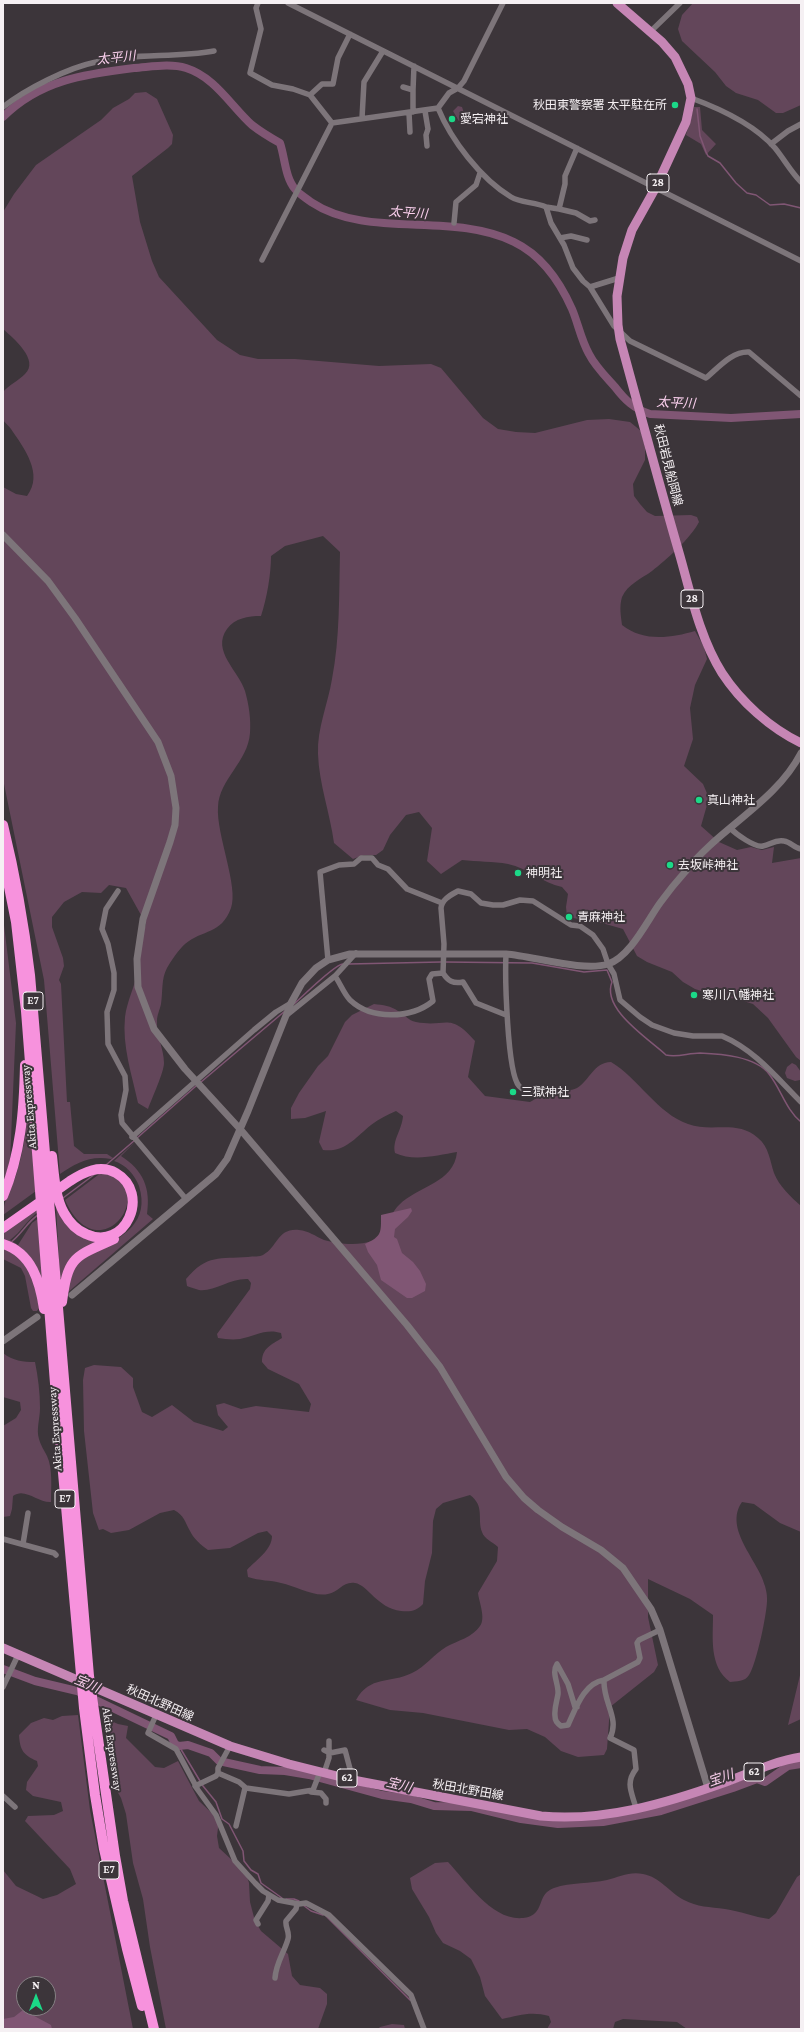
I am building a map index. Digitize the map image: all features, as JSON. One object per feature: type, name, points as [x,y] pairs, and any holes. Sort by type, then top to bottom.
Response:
[{"type":"highway","name":"Akita Expressway","points":[[3,825],[14,866],[24,921],[39,1072],[47,1179],[46,1214],[55,1384],[85,1675]]},
{"type":"highway","name":"Akita Expressway","points":[[3,857],[16,922],[47,1179]]},
{"type":"highway","points":[[3,1196],[12,1174],[20,1140],[24,1099],[26,1011]]},
{"type":"highway","points":[[3,1223],[85,1168],[97,1165],[116,1167],[134,1184],[137,1195],[138,1209],[131,1226],[114,1240],[81,1254],[72,1262],[64,1287],[59,1322]]},
{"type":"highway","points":[[3,1228],[79,1176],[91,1170],[105,1169],[122,1177],[129,1185],[132,1196],[132,1208],[124,1226],[110,1236],[100,1238],[82,1232],[71,1224],[60,1204],[47,1179]]},
{"type":"highway","name":"Akita Expressway","points":[[46,1214],[59,1322],[95,1795],[104,1849],[127,1949],[148,2029]]},
{"type":"highway","points":[[3,1244],[18,1250],[33,1267],[43,1299],[49,1353],[55,1384]]},
{"type":"highway","name":"Akita Expressway","points":[[88,1710],[123,1901],[154,2029]]},
{"type":"main road","name":"秋田岩見船岡線","points":[[617,3],[650,32],[675,57],[688,84],[691,98],[686,122],[656,187],[632,230],[623,258],[617,296],[619,330],[687,582],[710,650],[722,673],[745,702],[773,726],[801,743]]},
{"type":"main road","name":"秋田北野田線","points":[[3,1648],[230,1746],[321,1775],[541,1816],[566,1818],[614,1814],[708,1788],[801,1757]]},
{"type":"street","points":[[258,3],[256,8],[261,29],[250,73],[272,86],[293,89],[310,95],[332,123]]},
{"type":"street","points":[[288,3],[801,261]]},
{"type":"street","points":[[332,123],[438,108],[449,93],[458,88],[464,81],[503,3]]},
{"type":"street","points":[[650,32],[680,3]]},
{"type":"street","points":[[310,95],[322,84],[333,84],[338,58],[350,34]]},
{"type":"street","points":[[3,107],[22,94],[62,73],[96,61],[191,55],[214,51]]},
{"type":"street","points":[[362,118],[364,82],[383,51]]},
{"type":"street","points":[[410,132],[414,66]]},
{"type":"street","points":[[403,87],[413,90]]},
{"type":"street","points":[[691,98],[741,121],[756,130],[771,144],[801,182]]},
{"type":"street","points":[[438,108],[450,132],[480,173],[512,198],[576,213],[590,221],[595,220]]},
{"type":"street","points":[[425,111],[428,129],[426,135],[427,146]]},
{"type":"street","points":[[262,260],[332,123]]},
{"type":"street","points":[[771,144],[788,131],[801,124]]},
{"type":"street","points":[[559,209],[565,184],[565,176],[577,148]]},
{"type":"street","points":[[454,222],[456,202],[476,185],[480,173]]},
{"type":"street","points":[[546,207],[551,223],[560,238],[577,275],[590,287],[614,326],[630,340],[706,378],[731,357],[738,353],[749,352],[801,396]]},
{"type":"street","points":[[560,238],[571,236],[587,240]]},
{"type":"street","points":[[590,287],[619,278]]},
{"type":"street","points":[[3,535],[48,581],[158,742],[167,763],[174,792],[175,825],[143,919],[136,959],[137,976],[143,1002],[154,1029],[196,1081],[240,1129],[407,1325],[440,1367],[506,1477],[524,1498],[562,1527],[601,1550],[624,1568],[651,1608],[660,1630],[708,1788]]},
{"type":"street","points":[[72,1295],[216,1174],[227,1159],[288,1014],[291,1003],[302,983],[316,968],[328,960],[356,953],[444,958],[506,954],[523,955],[577,965],[608,964],[626,952],[685,871],[698,856],[788,776],[801,754]]},
{"type":"street","points":[[730,828],[755,846],[762,847],[773,842],[786,841],[794,848],[801,849]]},
{"type":"street","points":[[328,960],[320,872],[339,865],[354,864],[361,858],[372,858],[378,865],[388,869],[407,889],[442,903]]},
{"type":"street","points":[[118,891],[106,909],[102,929],[108,944],[114,973],[114,990],[107,1012],[108,1044],[125,1076],[126,1090],[122,1123],[132,1137],[186,1199]]},
{"type":"street","points":[[442,903],[458,891],[471,894],[481,903],[493,905],[503,905],[520,900],[533,901],[571,925],[580,926],[593,935],[603,949],[608,964],[614,974],[620,1000],[640,1017],[652,1026],[674,1033],[726,1038],[741,1046],[771,1070],[801,1102]]},
{"type":"street","points":[[442,903],[444,958],[443,973],[448,980],[456,984],[463,982],[476,1004],[506,1015]]},
{"type":"street","points":[[288,1014],[336,976],[356,953]]},
{"type":"street","points":[[506,954],[506,1015],[514,1075],[518,1085],[528,1092],[539,1093]]},
{"type":"street","points":[[336,976],[350,999],[367,1012],[402,1015],[425,1008],[433,1001],[429,979],[432,974],[443,973]]},
{"type":"street","points":[[132,1137],[254,1030],[276,1012],[291,1003]]},
{"type":"street","points":[[3,1341],[38,1317]]},
{"type":"street","points":[[23,1544],[28,1513]]},
{"type":"street","points":[[3,1539],[54,1552],[56,1555]]},
{"type":"street","points":[[577,1707],[575,1707],[568,1684],[557,1664],[555,1668],[556,1682],[559,1692],[555,1708],[556,1722],[561,1726],[568,1725],[587,1689],[595,1682],[604,1680],[638,1662],[640,1658],[637,1643],[639,1640],[660,1630]]},
{"type":"street","points":[[3,1687],[18,1655]]},
{"type":"street","points":[[604,1680],[606,1701],[614,1722],[614,1727],[610,1738],[634,1750],[636,1769],[631,1774],[629,1783],[636,1808]]},
{"type":"street","points":[[156,1715],[148,1733],[176,1749],[196,1787],[216,1815],[235,1861],[255,1883],[269,1895],[278,1900],[300,1904],[329,1915],[411,1994],[424,2029]]},
{"type":"street","points":[[311,1792],[321,1775],[329,1741]]},
{"type":"street","points":[[196,1787],[216,1776],[224,1756],[230,1746]]},
{"type":"street","points":[[327,1752],[345,1750],[353,1780]]},
{"type":"street","points":[[218,1773],[227,1776],[245,1788],[289,1794],[311,1792],[321,1793],[326,1799],[326,1803]]},
{"type":"street","points":[[236,1826],[245,1788]]},
{"type":"street","points":[[3,1796],[15,1807]]},
{"type":"street","points":[[258,1924],[256,1920],[268,1901],[269,1895]]},
{"type":"street","points":[[275,1978],[276,1967],[289,1938],[289,1929],[286,1921],[300,1904]]},
{"type":"shaded area","points":[[693,3],[801,3],[801,105],[783,113],[776,113],[758,100],[736,93],[726,86],[715,72],[682,41],[678,29],[682,15]]},
{"type":"shaded area","points":[[146,92],[157,99],[173,135],[172,144],[168,148],[132,176],[140,222],[152,261],[159,277],[217,340],[240,355],[258,359],[295,359],[379,366],[431,364],[441,368],[483,418],[498,429],[535,433],[587,420],[609,419],[630,422],[641,431],[645,448],[645,460],[633,484],[634,496],[647,512],[655,516],[691,515],[697,517],[699,522],[690,535],[671,555],[652,571],[631,585],[625,592],[622,597],[620,611],[622,625],[639,634],[657,637],[667,637],[695,631],[704,647],[707,659],[695,685],[690,708],[693,739],[684,766],[703,784],[709,798],[701,826],[719,842],[737,850],[751,847],[762,850],[774,847],[772,863],[801,858],[801,1061],[796,1057],[768,1018],[753,1004],[737,999],[717,996],[695,989],[683,982],[672,972],[647,962],[637,956],[623,929],[602,923],[567,917],[566,907],[568,894],[562,887],[515,866],[497,862],[462,860],[441,874],[427,861],[432,828],[419,812],[406,815],[390,835],[383,850],[376,855],[364,855],[353,859],[334,843],[320,776],[318,744],[335,663],[339,616],[340,552],[323,536],[285,546],[271,556],[268,586],[261,616],[251,616],[234,622],[227,629],[223,637],[222,645],[224,653],[242,683],[245,691],[249,707],[250,722],[248,743],[239,762],[223,788],[218,807],[220,831],[230,874],[233,899],[227,917],[222,923],[185,944],[175,955],[165,972],[161,1004],[157,1021],[164,1063],[160,1079],[148,1109],[138,1103],[126,1050],[124,1028],[129,999],[137,976],[141,941],[146,924],[126,888],[109,885],[101,893],[82,892],[64,902],[52,917],[52,927],[63,958],[64,966],[59,980],[61,984],[67,1102],[70,1102],[74,1146],[84,1154],[107,1154],[113,1158],[90,1159],[72,1166],[60,1174],[44,980],[3,779],[3,487],[16,494],[27,496],[32,488],[34,479],[30,461],[21,444],[3,420],[2,414],[3,392],[25,374],[29,368],[27,356],[23,350],[3,329],[3,212],[14,194],[36,165],[101,120],[113,108],[129,99],[135,93]]},
{"type":"shaded area","points":[[458,106],[462,107],[466,119],[460,123],[453,111]]},
{"type":"shaded area","points":[[694,107],[700,107],[702,130],[716,144],[706,155],[701,144],[686,135]]},
{"type":"shaded area","points":[[3,917],[16,1023],[10,1162],[3,1183]]},
{"type":"shaded area","points":[[374,1004],[393,1008],[413,1021],[426,1023],[447,1022],[459,1026],[475,1041],[468,1077],[485,1096],[530,1102],[552,1090],[570,1090],[577,1088],[600,1065],[611,1062],[630,1077],[667,1112],[677,1119],[697,1126],[742,1129],[750,1132],[758,1138],[767,1150],[774,1173],[782,1187],[801,1206],[801,1532],[780,1523],[754,1504],[742,1502],[737,1512],[739,1534],[762,1576],[767,1595],[764,1625],[752,1670],[745,1679],[740,1681],[730,1682],[723,1676],[715,1660],[713,1643],[713,1615],[690,1599],[648,1579],[648,1617],[658,1665],[654,1672],[610,1707],[607,1749],[604,1755],[578,1757],[561,1751],[545,1737],[527,1729],[509,1730],[423,1713],[390,1710],[356,1700],[362,1692],[374,1683],[404,1676],[417,1670],[446,1647],[469,1636],[477,1630],[482,1623],[478,1593],[497,1561],[498,1547],[483,1534],[478,1504],[470,1495],[443,1503],[436,1509],[433,1521],[432,1553],[425,1581],[423,1604],[416,1610],[408,1611],[401,1611],[386,1606],[360,1585],[355,1583],[344,1585],[332,1593],[322,1595],[310,1593],[287,1584],[248,1577],[247,1570],[269,1546],[272,1536],[267,1531],[258,1533],[230,1548],[208,1550],[195,1539],[182,1516],[174,1510],[160,1513],[129,1530],[111,1533],[103,1529],[99,1530],[93,1513],[84,1431],[83,1380],[85,1368],[94,1365],[121,1367],[133,1378],[133,1387],[142,1412],[152,1417],[172,1405],[194,1422],[223,1431],[228,1427],[218,1415],[216,1405],[224,1403],[241,1409],[256,1406],[309,1412],[311,1404],[299,1384],[268,1369],[262,1362],[262,1357],[265,1350],[282,1338],[281,1333],[271,1331],[245,1338],[218,1338],[217,1334],[250,1289],[251,1283],[248,1279],[241,1279],[210,1289],[199,1290],[187,1286],[186,1279],[201,1265],[214,1259],[262,1256],[268,1252],[282,1235],[292,1230],[306,1231],[324,1240],[335,1243],[355,1244],[372,1241],[385,1229],[392,1214],[399,1205],[442,1177],[449,1171],[454,1162],[457,1152],[418,1157],[402,1156],[395,1153],[394,1148],[403,1116],[396,1111],[374,1123],[344,1147],[331,1150],[323,1150],[319,1142],[326,1111],[305,1118],[291,1119],[291,1108],[299,1093],[318,1066],[328,1056],[345,1022],[352,1015]]},
{"type":"shaded area","points":[[792,1063],[796,1065],[801,1072],[800,1080],[795,1081],[787,1078],[785,1073],[787,1067]]},
{"type":"shaded area","points":[[28,1093],[36,1191],[3,1215],[6,1198],[20,1162],[24,1143],[27,1123]]},
{"type":"shaded area","points":[[135,1142],[121,1156],[135,1167],[144,1180],[148,1196],[147,1214],[153,1219],[67,1293],[72,1271],[80,1259],[116,1240],[132,1226],[138,1218],[141,1209],[139,1186],[129,1170],[118,1162],[114,1161]]},
{"type":"shaded area","points":[[102,1172],[120,1181],[127,1194],[126,1208],[119,1220],[108,1228],[93,1230],[79,1221],[65,1200]]},
{"type":"shaded area","points":[[38,1206],[38,1212],[10,1240],[18,1245],[32,1223],[39,1218],[47,1303],[35,1268],[3,1242],[3,1230]]},
{"type":"shaded area","points":[[56,1206],[66,1221],[108,1237],[85,1249],[63,1278],[60,1278]]},
{"type":"shaded area","points":[[411,1208],[412,1211],[408,1217],[395,1229],[394,1237],[397,1239],[402,1253],[413,1262],[420,1271],[426,1284],[425,1291],[412,1298],[407,1298],[381,1280],[377,1265],[368,1252],[365,1244],[378,1236],[381,1226],[381,1215]]},
{"type":"shaded area","points":[[5,1249],[12,1251],[33,1274],[39,1308],[37,1311],[33,1311],[31,1308],[25,1276],[21,1268],[3,1259],[3,1251]]},
{"type":"shaded area","points":[[3,1353],[18,1360],[35,1362],[40,1402],[38,1435],[49,1461],[51,1472],[51,1502],[46,1502],[27,1494],[18,1494],[13,1496],[10,1516],[3,1517],[3,1426],[16,1418],[21,1410],[20,1402],[3,1397]]},
{"type":"shaded area","points":[[801,1671],[801,1719],[788,1725]]},
{"type":"shaded area","points":[[78,1715],[90,1810],[133,2029],[3,2029],[3,1870],[16,1886],[43,1899],[57,1895],[76,1884],[70,1869],[25,1821],[28,1816],[54,1815],[63,1811],[61,1802],[33,1796],[26,1790],[27,1782],[38,1766],[37,1761],[28,1757],[20,1745],[19,1735],[31,1723],[44,1718],[53,1720],[62,1716]]},
{"type":"shaded area","points":[[109,1720],[128,1726],[126,1738],[155,1767],[164,1768],[178,1761],[199,1801],[219,1820],[217,1836],[219,1848],[246,1873],[249,1883],[250,1902],[255,1921],[261,1931],[288,1954],[292,1976],[300,1985],[320,1988],[327,1994],[327,2004],[318,2029],[166,2029],[150,1947],[143,1899],[133,1863],[126,1814],[121,1798],[112,1782],[114,1764]]},
{"type":"shaded area","points":[[448,1862],[481,1899],[491,1907],[512,1917],[523,1918],[535,1913],[546,1893],[554,1888],[607,1880],[638,1873],[654,1878],[679,1897],[694,1904],[731,1910],[769,1919],[776,1913],[797,1877],[801,1874],[801,2029],[687,2029],[677,2022],[623,2019],[615,2022],[613,2029],[547,2029],[551,2022],[549,2016],[526,2014],[502,2019],[485,1996],[480,1977],[471,1959],[460,1951],[443,1943],[412,1889],[410,1878],[435,1863]]},
{"type":"shaded area","points":[[16,2015],[34,2016],[51,2025],[52,2029],[3,2029],[3,2019]]},
{"type":"shaded area","points":[[392,2024],[404,2025],[405,2029],[378,2029],[380,2027]]},
{"type":"waterway","name":"太平川","points":[[3,117],[32,95],[48,87],[81,76],[153,66],[186,68],[206,78],[252,125],[280,143],[289,179],[298,193],[311,202],[334,213],[358,220],[464,228],[490,233],[514,242],[533,254],[549,270],[562,289],[572,309],[586,349],[594,363],[622,396],[639,410],[650,414],[731,418],[801,414]]},
{"type":"waterway","points":[[697,109],[700,136],[708,156],[720,163],[736,183],[747,193],[756,195],[770,205],[784,204],[801,208]]},
{"type":"waterway","points":[[349,964],[441,962]]},
{"type":"waterway","points":[[445,962],[532,963],[584,972],[607,970],[612,982],[610,992],[613,1003],[628,1023],[666,1055],[674,1056],[696,1053],[718,1054],[737,1057],[755,1063],[769,1074],[791,1112],[801,1122]]},
{"type":"waterway","points":[[294,1004],[333,969],[343,964]]},
{"type":"waterway","points":[[201,1082],[285,1011]]},
{"type":"waterway","points":[[137,1138],[196,1086]]},
{"type":"waterway","points":[[106,1165],[135,1140]]},
{"type":"waterway","points":[[63,1198],[95,1174]]},
{"type":"waterway","points":[[10,1243],[38,1215]]},
{"type":"waterway","name":"宝川","points":[[3,1669],[35,1681],[77,1691],[171,1736],[175,1744],[179,1746],[188,1745],[211,1753],[219,1761],[260,1770],[285,1771],[309,1775],[382,1795],[411,1799],[434,1806],[472,1807],[521,1819],[558,1824],[603,1822],[661,1811],[757,1779],[765,1782],[788,1766],[801,1764]]},
{"type":"waterway","points":[[179,1746],[203,1786],[216,1802],[222,1819],[229,1824],[243,1851],[244,1861],[251,1870],[258,1874],[261,1883],[282,1898]]},
{"type":"waterway","points":[[286,1899],[294,1899],[299,1901]]},
{"type":"waterway","points":[[303,1905],[311,1911],[323,1915]]},
{"type":"waterway","points":[[326,1916],[410,2000]]},
{"type":"place","name":"秋田東警察署 太平駐在所","points":[[675,105]]},
{"type":"place","name":"愛宕神社","points":[[452,119]]},
{"type":"place","name":"真山神社","points":[[699,800]]},
{"type":"place","name":"去坂峠神社","points":[[670,865]]},
{"type":"place","name":"神明社","points":[[518,873]]},
{"type":"place","name":"青麻神社","points":[[569,917]]},
{"type":"place","name":"寒川八幡神社","points":[[694,995]]},
{"type":"place","name":"三獄神社","points":[[513,1092]]}]
